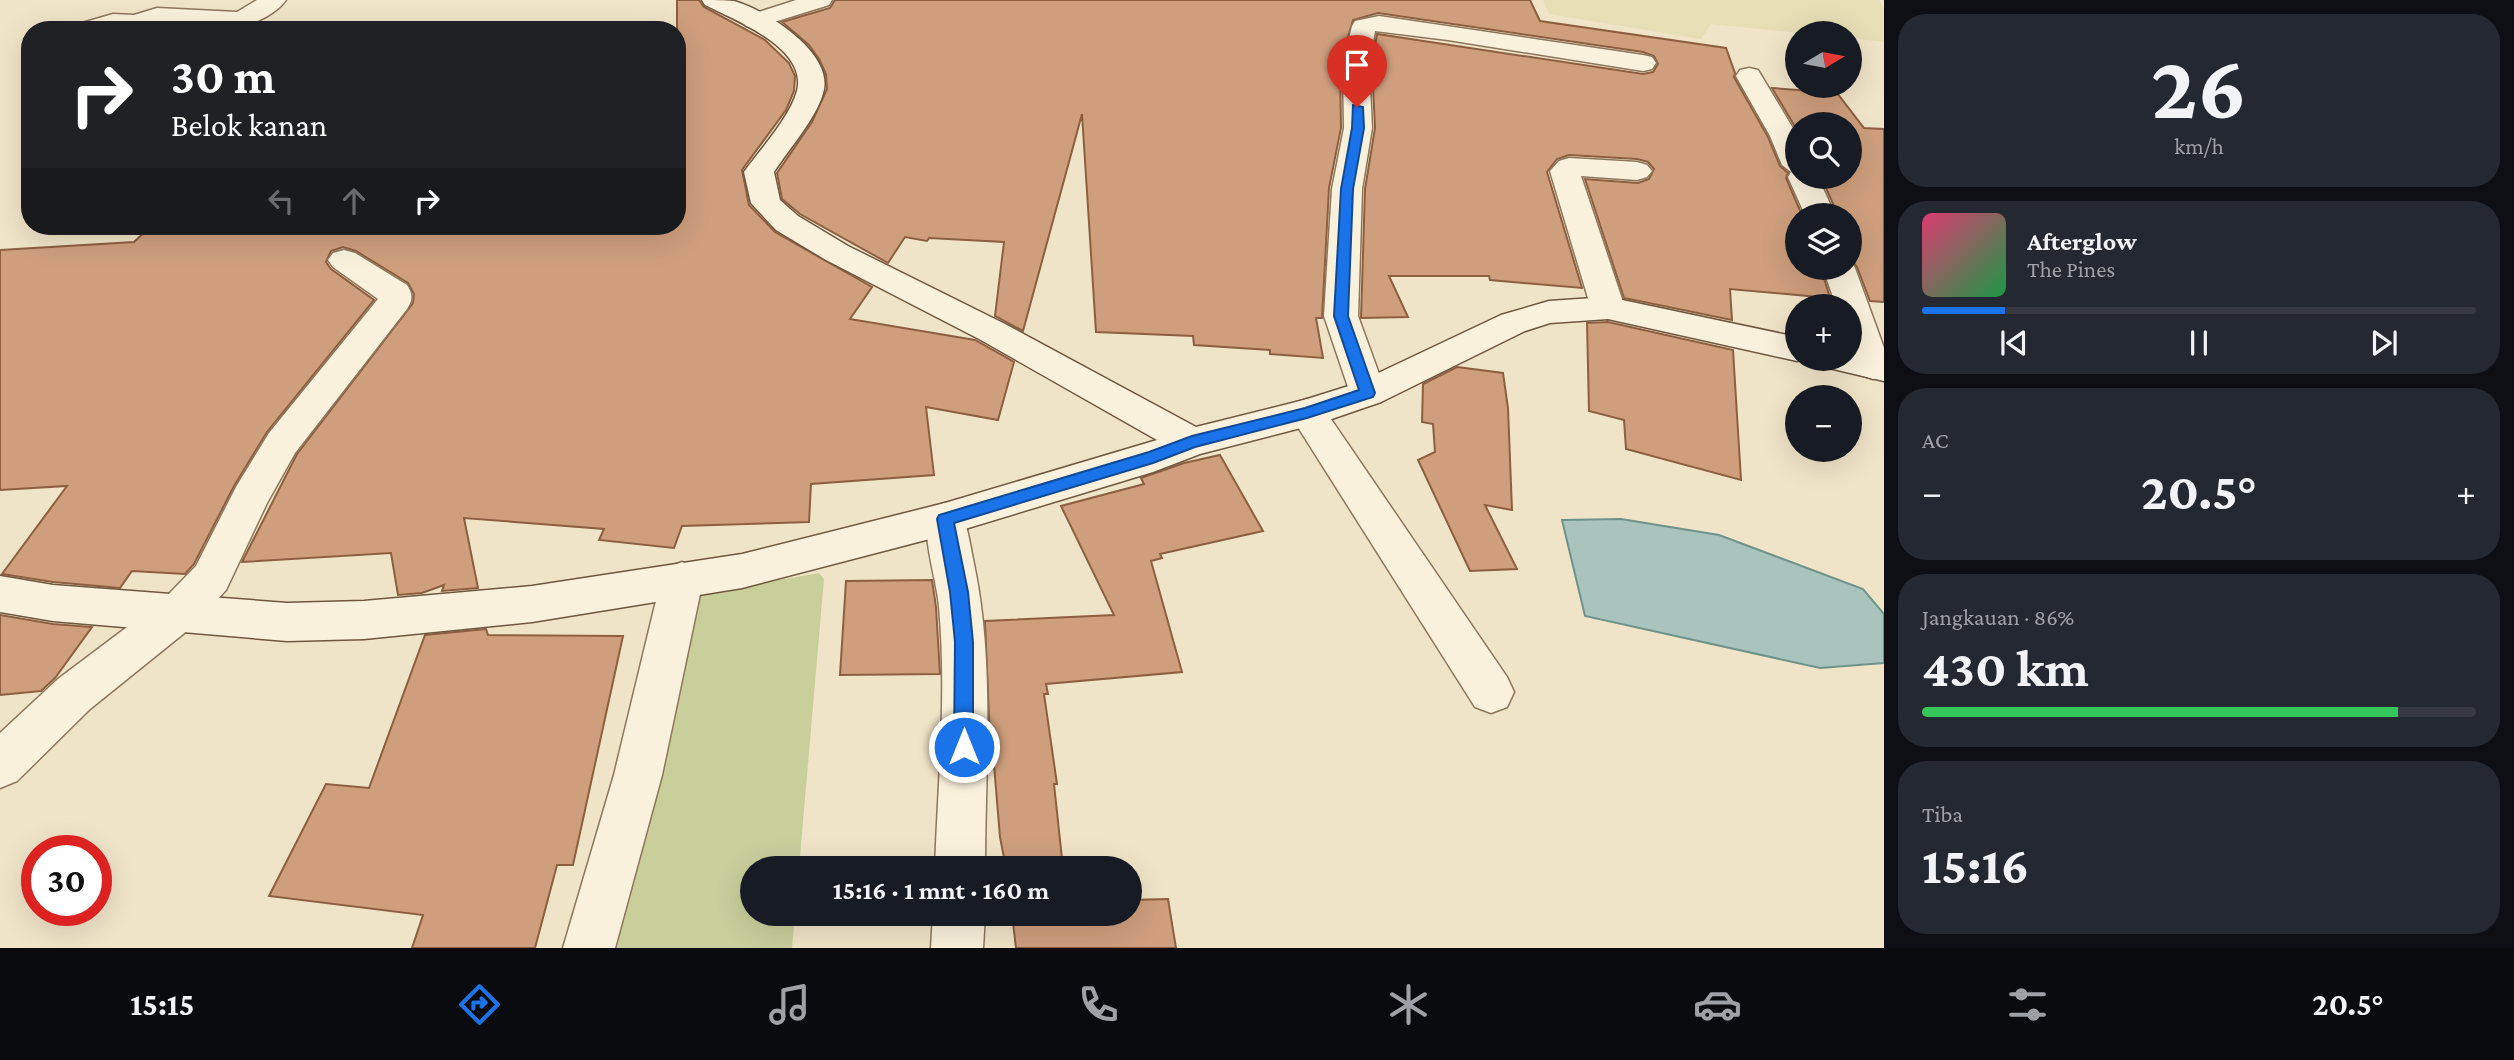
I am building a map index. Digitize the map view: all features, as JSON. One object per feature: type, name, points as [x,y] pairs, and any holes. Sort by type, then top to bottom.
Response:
[{"type":"street","points":[[142,21],[157,15],[243,19],[274,0]]},
{"type":"street","points":[[714,0],[755,21],[800,51],[809,66],[811,92],[759,172],[766,204],[787,223],[837,253],[993,332],[1192,442]]},
{"type":"street","points":[[755,21],[820,0]]},
{"type":"street","points":[[1368,393],[1341,316],[1347,189],[1358,128],[1356,65],[1364,26],[1379,23],[1448,32],[1643,63]]},
{"type":"street","points":[[1749,76],[1785,138]]},
{"type":"street","points":[[1608,308],[1565,171],[1569,167],[1637,172]]},
{"type":"street","points":[[0,765],[74,694],[178,613],[211,578],[250,498],[282,443],[395,302],[395,293],[344,260]]},
{"type":"street","points":[[1842,280],[1866,364]]},
{"type":"street","points":[[0,594],[53,603],[287,622],[364,620],[532,604],[742,571],[945,519],[1153,457],[1192,442],[1307,413],[1368,393],[1527,318],[1549,312],[1608,308],[1785,346]]},
{"type":"street","points":[[1307,413],[1490,692]]},
{"type":"street","points":[[945,519],[959,592],[964,642],[960,856]]},
{"type":"street","points":[[589,948],[638,775],[682,580]]},
{"type":"street","points":[[957,948],[958,926]]},
{"type":"shaded area","points":[[1543,0],[1879,0],[1884,9],[1884,42],[1862,39],[1862,21],[1785,21],[1785,32],[1711,24],[1701,39],[1549,14]]},
{"type":"green space","points":[[819,573],[824,579],[800,856],[740,856],[740,926],[794,926],[792,948],[615,948],[692,595]]},
{"type":"water","points":[[1621,519],[1719,535],[1863,589],[1884,614],[1884,663],[1820,668],[1585,616],[1562,520]]},
{"type":"building","points":[[677,0],[699,0],[704,7],[765,40],[789,63],[795,76],[794,91],[786,110],[742,170],[749,205],[775,232],[872,287],[850,319],[975,340],[1014,362],[998,420],[926,407],[934,475],[811,484],[809,522],[682,526],[674,548],[599,540],[604,529],[464,518],[478,588],[442,591],[444,585],[422,593],[398,595],[391,553],[242,562],[297,454],[413,303],[414,294],[408,283],[356,251],[343,247],[331,251],[326,262],[331,269],[374,300],[267,432],[234,486],[194,564],[185,574],[132,571],[120,588],[2,574],[67,486],[0,490],[0,250],[134,242],[141,235],[686,235],[686,21],[677,21]]},
{"type":"building","points":[[835,0],[1530,0],[1540,21],[1726,48],[1734,77],[1768,137],[1780,166],[1785,170],[1785,189],[1791,189],[1797,203],[1785,203],[1785,280],[1825,280],[1829,294],[1786,294],[1730,289],[1732,320],[1624,298],[1585,179],[1638,183],[1649,179],[1654,169],[1648,162],[1637,159],[1569,155],[1557,159],[1547,172],[1582,288],[1490,280],[1489,276],[1389,276],[1408,317],[1361,318],[1365,189],[1375,128],[1372,65],[1377,34],[1643,74],[1653,72],[1658,64],[1654,56],[1643,52],[1378,13],[1353,20],[1340,64],[1341,128],[1329,188],[1322,318],[1316,318],[1323,358],[1270,354],[1270,350],[1194,345],[1193,336],[1096,332],[1082,114],[1023,331],[995,316],[1004,242],[929,238],[927,241],[905,237],[888,263],[800,214],[782,199],[777,173],[812,122],[827,89],[826,74],[819,59],[809,45],[782,22],[830,8]]},
{"type":"building","points":[[1772,88],[1785,89],[1785,98],[1841,98],[1852,112],[1786,112]]},
{"type":"building","points":[[1862,125],[1864,128],[1884,129],[1884,302],[1870,301],[1862,280],[1862,203],[1833,203],[1826,189],[1862,189]]},
{"type":"building","points":[[1608,322],[1733,350],[1741,480],[1626,449],[1624,420],[1589,411],[1587,323]]},
{"type":"building","points":[[1457,367],[1503,373],[1508,408],[1512,510],[1485,505],[1517,569],[1470,571],[1418,460],[1435,452],[1433,424],[1422,422],[1423,384]]},
{"type":"building","points":[[1220,455],[1263,531],[1160,554],[1162,558],[1151,561],[1182,672],[1046,684],[1048,694],[1044,694],[1057,784],[1054,784],[1062,856],[1004,856],[990,741],[985,621],[1114,615],[1061,506],[1144,484],[1141,478],[1184,463]]},
{"type":"building","points":[[932,580],[940,674],[840,675],[846,581]]},
{"type":"building","points":[[0,615],[92,627],[55,678],[41,691],[0,695]]},
{"type":"building","points":[[486,629],[488,635],[623,636],[573,865],[557,865],[535,948],[412,948],[423,915],[269,896],[326,784],[369,788],[425,635]]},
{"type":"building","points":[[1168,899],[1176,948],[1016,948],[1013,926],[1142,926],[1142,900]]},
{"type":"route","points":[[964,747],[964,642],[959,592],[945,519],[1153,457],[1192,442],[1307,413],[1368,393],[1341,316],[1347,189],[1358,128],[1357,107]]}]
